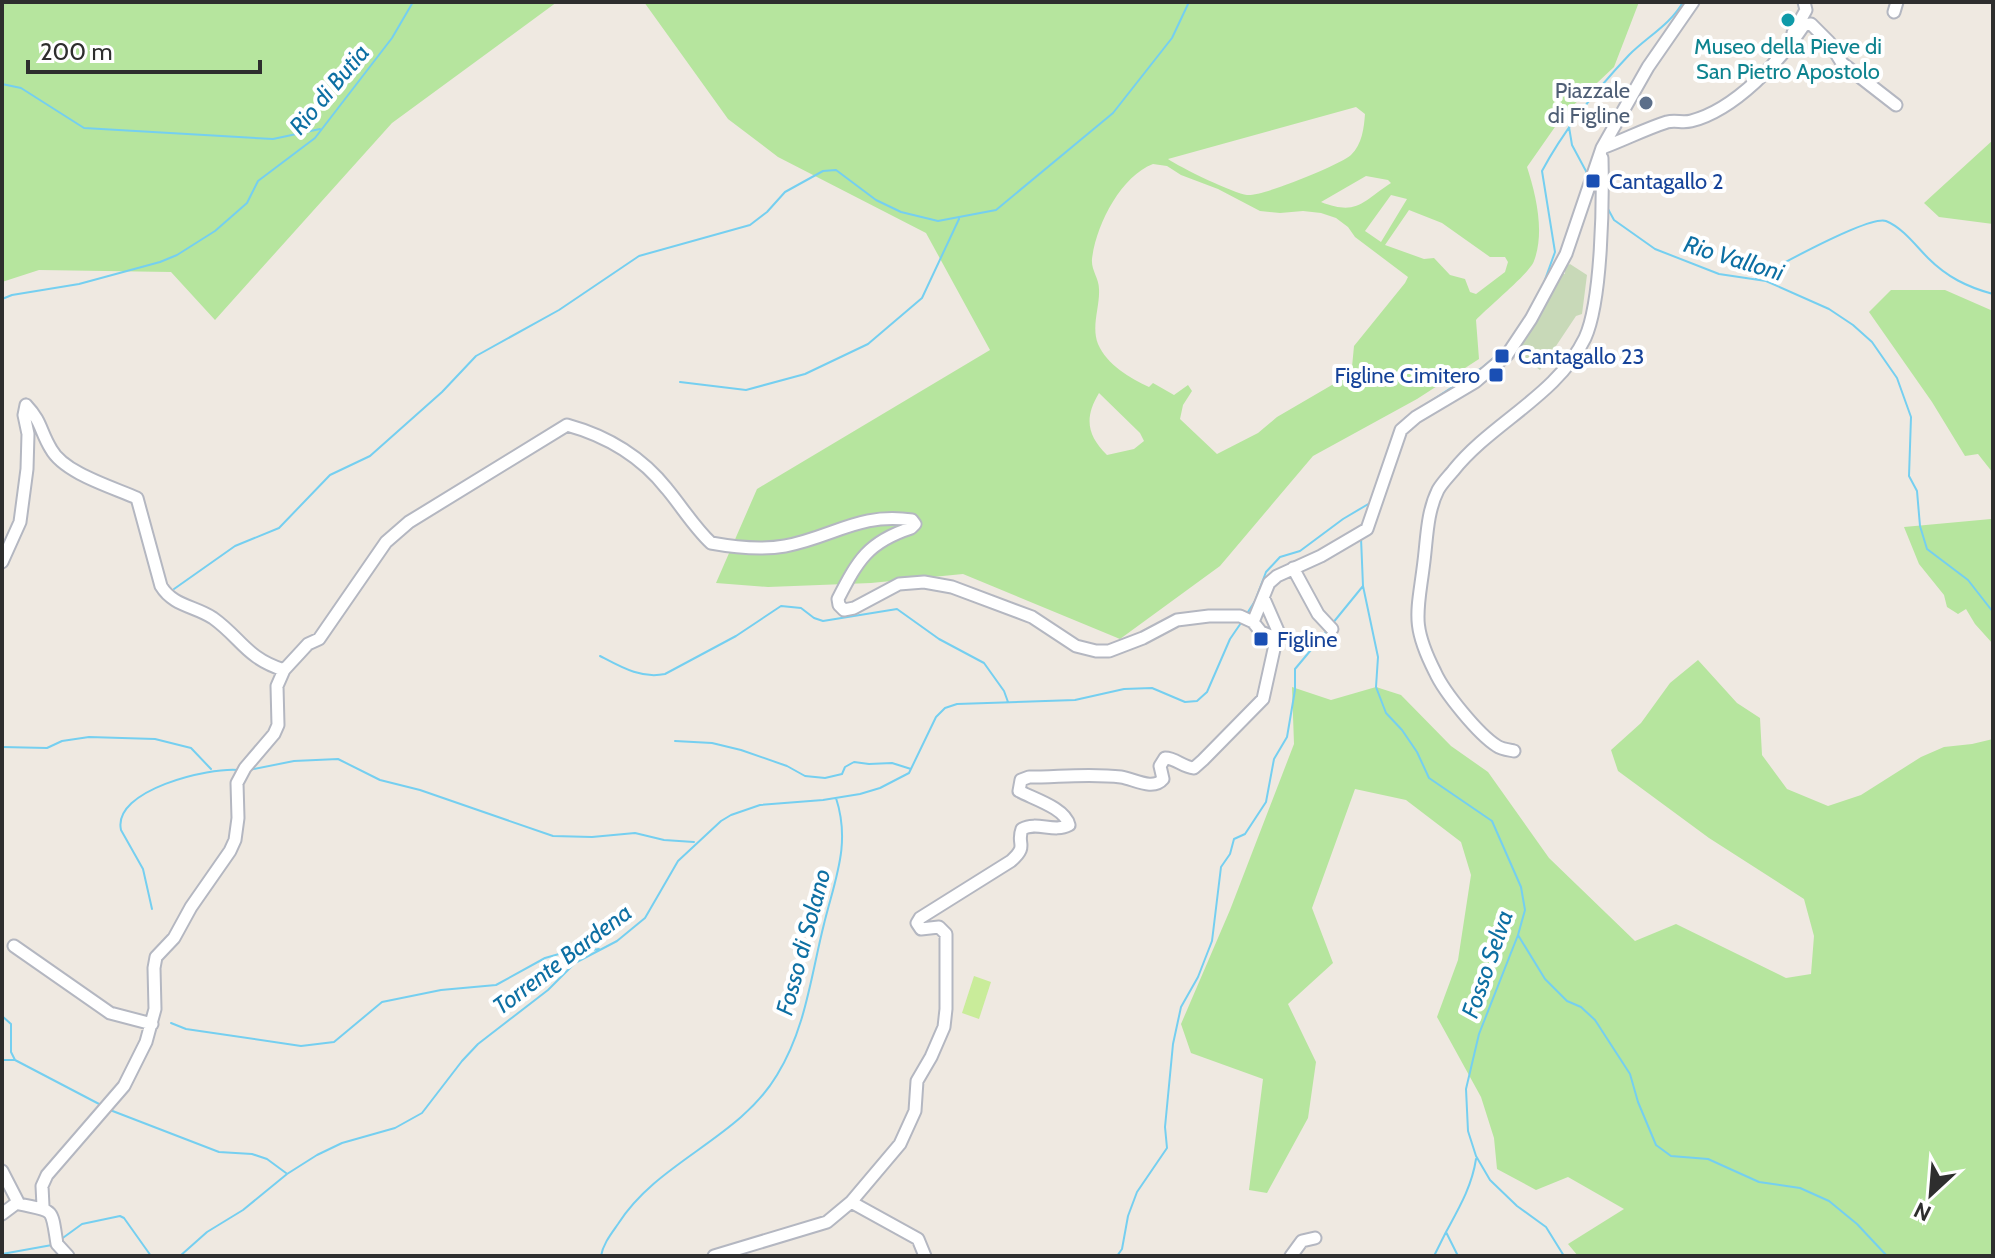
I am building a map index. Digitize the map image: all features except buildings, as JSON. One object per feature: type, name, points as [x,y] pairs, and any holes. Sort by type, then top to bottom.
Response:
[{"type":"street","points":[[1247,619],[1264,599],[1269,583],[1364,532],[1370,524],[1401,430],[1416,417],[1475,382],[1507,355],[1561,267],[1602,149],[1648,67],[1693,2]]},
{"type":"street","points":[[1794,41],[1792,38],[1805,6]]},
{"type":"street","points":[[1602,149],[1665,123],[1678,120],[1688,122],[1712,112],[1748,89],[1794,41],[1804,25],[1811,24],[1829,42],[1842,63],[1896,105]]},
{"type":"street","points":[[1514,751],[1498,747],[1443,690],[1420,643],[1417,608],[1426,528],[1438,490],[1468,452],[1562,374],[1592,322],[1602,204],[1602,149]]},
{"type":"street","points":[[2,562],[20,522],[27,469],[26,405],[39,418],[50,448],[59,460],[137,498],[161,586],[167,597],[214,619],[249,652],[284,670]]},
{"type":"street","points":[[68,1256],[57,1244],[56,1223],[43,1206],[42,1186],[47,1175],[124,1086],[146,1042],[155,1009],[156,957],[174,938],[235,840],[237,783],[278,725],[277,686],[284,670],[308,644],[319,639],[386,542],[409,522],[567,425],[587,431],[631,454],[665,486],[711,543],[782,547],[862,520],[912,520],[915,524],[911,528],[877,542],[863,555],[838,599],[844,610],[854,608],[899,584],[924,582],[952,587],[1032,617],[1076,646],[1096,651],[1109,651],[1143,638],[1177,620],[1247,619],[1261,632],[1276,638]]},
{"type":"street","points":[[1293,568],[1325,622]]},
{"type":"street","points":[[718,1255],[817,1226],[838,1215],[905,1135],[915,1111],[917,1081],[944,1027],[946,1009],[946,934],[939,927],[921,929],[917,923],[920,918],[1011,861],[1021,852],[1022,829],[1027,826],[1062,829],[1069,825],[1067,819],[1055,810],[1019,791],[1021,780],[1029,777],[1118,776],[1153,785],[1163,779],[1160,766],[1165,758],[1173,758],[1184,767],[1194,768],[1263,699],[1278,628],[1264,599]]},
{"type":"street","points":[[14,946],[110,1013],[152,1024]]},
{"type":"street","points":[[2,1171],[18,1202],[32,1207],[43,1206]]},
{"type":"street","points":[[2,1214],[18,1202]]},
{"type":"street","points":[[851,1202],[918,1239],[925,1256]]},
{"type":"street","points":[[1291,1256],[1302,1241],[1315,1238]]},
{"type":"green space","points":[[2,2],[557,2],[392,123],[215,320],[171,272],[39,270],[2,282]]},
{"type":"green space","points":[[644,2],[1639,2],[1614,67],[1564,114],[1527,167],[1538,214],[1537,250],[1525,274],[1476,320],[1479,359],[1417,399],[1313,456],[1220,566],[1120,639],[963,574],[871,583],[768,587],[716,583],[757,489],[990,350],[926,233],[778,157],[728,119]],"holes":[[[1356,107],[1365,114],[1360,141],[1351,155],[1300,180],[1255,194],[1231,190],[1168,159]],[[1153,164],[1167,166],[1260,211],[1303,211],[1336,218],[1355,237],[1408,277],[1354,346],[1352,367],[1337,382],[1277,417],[1258,433],[1217,454],[1180,419],[1183,405],[1192,391],[1188,385],[1174,395],[1153,383],[1149,387],[1113,364],[1098,344],[1095,330],[1099,289],[1092,263],[1094,246],[1112,203],[1131,179]],[[1366,176],[1391,183],[1359,205],[1333,206],[1321,202]],[[1391,195],[1407,199],[1381,242],[1365,231]],[[1409,210],[1442,223],[1490,257],[1505,257],[1508,262],[1505,272],[1476,294],[1470,292],[1465,279],[1450,275],[1434,258],[1424,259],[1385,245]],[[1099,393],[1140,433],[1144,441],[1134,449],[1107,455],[1092,433],[1091,410]]]},
{"type":"green space","points":[[1993,140],[1993,224],[1939,217],[1924,203]]},
{"type":"green space","points":[[1570,264],[1587,275],[1582,314],[1576,316],[1540,370],[1514,351],[1561,273],[1565,274],[1565,267]]},
{"type":"green space","points":[[1891,290],[1945,290],[1993,311],[1993,473],[1978,454],[1965,456],[1932,402],[1869,312]]},
{"type":"green space","points":[[1993,515],[1993,644],[1966,609],[1958,614],[1947,607],[1944,595],[1919,564],[1904,527],[1991,519]]},
{"type":"green space","points":[[1698,660],[1737,703],[1760,718],[1762,755],[1787,789],[1828,806],[1861,795],[1921,757],[1944,747],[1993,739],[1993,1256],[1578,1256],[1568,1244],[1624,1209],[1568,1177],[1536,1190],[1497,1169],[1494,1138],[1481,1097],[1437,1017],[1458,960],[1471,875],[1461,842],[1406,800],[1355,789],[1312,908],[1333,963],[1288,1004],[1316,1062],[1308,1118],[1267,1193],[1249,1190],[1263,1079],[1191,1053],[1181,1024],[1230,910],[1294,744],[1292,687],[1331,700],[1376,687],[1401,695],[1451,746],[1488,772],[1549,858],[1635,941],[1676,924],[1786,978],[1811,974],[1814,936],[1804,899],[1709,838],[1618,771],[1611,750],[1641,723],[1670,683]]},
{"type":"green space","points":[[974,976],[991,982],[979,1019],[962,1013]]},
{"type":"waterway","name":"Rio di Butia","points":[[2,299],[79,284],[160,262],[215,231],[247,203],[258,181],[315,138],[392,38],[413,2]]},
{"type":"waterway","points":[[174,589],[235,546],[279,528],[330,475],[370,456],[442,392],[476,356],[559,310],[639,256],[750,225],[785,192],[823,171],[836,170],[876,200],[901,212],[938,221],[996,210],[1113,113],[1172,38],[1189,2]]},
{"type":"waterway","name":"Rio Valloni","points":[[1542,288],[1555,252],[1542,171],[1593,96],[1629,55],[1672,17],[1683,2]]},
{"type":"waterway","points":[[2,84],[21,88],[84,128],[273,139],[320,129]]},
{"type":"waterway","name":"Rio Valloni","points":[[1569,127],[1572,145],[1587,173]]},
{"type":"waterway","name":"Rio Valloni","points":[[1608,209],[1614,220],[1655,249],[1719,274],[1766,281],[1829,309],[1872,342],[1897,378],[1911,417],[1909,476],[1917,491],[1920,526],[1927,549],[1968,580],[1993,612]]},
{"type":"waterway","points":[[680,382],[746,390],[805,374],[868,344],[922,298],[959,219]]},
{"type":"waterway","points":[[1756,278],[1843,233],[1877,221],[1886,221],[1904,233],[1950,276],[1993,294]]},
{"type":"waterway","name":"Torrente Bardena","points":[[1401,424],[1405,418],[1483,367],[1505,348]]},
{"type":"waterway","name":"Torrente Bardena","points":[[1389,449],[1394,432]]},
{"type":"waterway","name":"Torrente Bardena","points":[[1246,615],[1266,572],[1280,557],[1300,551],[1370,503]]},
{"type":"waterway","name":"Fosso Selva","points":[[1361,538],[1363,586],[1378,657],[1376,687],[1386,713],[1417,752],[1429,778],[1492,821],[1521,887],[1525,910],[1479,1034],[1466,1089],[1468,1131],[1476,1156],[1490,1180],[1517,1206],[1546,1227],[1564,1256]]},
{"type":"waterway","points":[[1332,624],[1363,586]]},
{"type":"waterway","points":[[600,656],[639,673],[665,674],[736,636],[781,606],[801,608],[823,621],[897,609],[939,639],[984,663],[1008,702]]},
{"type":"waterway","name":"Torrente Bardena","points":[[180,1256],[207,1232],[243,1210],[287,1174],[317,1155],[342,1143],[395,1128],[422,1113],[478,1044],[548,990],[575,963],[617,941],[645,918],[678,861],[731,815],[760,805],[823,800],[880,788],[909,773],[936,717],[945,708],[957,704],[1075,700],[1124,689],[1152,688],[1185,702],[1197,701],[1207,692],[1230,639],[1243,620]]},
{"type":"waterway","points":[[1117,1256],[1122,1249],[1128,1216],[1137,1192],[1167,1148],[1165,1127],[1173,1044],[1181,1007],[1198,977],[1212,941],[1221,867],[1230,854],[1234,839],[1245,834],[1266,802],[1274,759],[1287,737],[1295,690],[1295,669],[1326,632]]},
{"type":"waterway","points":[[2,747],[47,748],[62,741],[89,737],[155,739],[191,748],[211,769]]},
{"type":"waterway","points":[[675,741],[712,743],[741,750],[787,766],[805,776],[825,778],[842,774],[845,767],[854,762],[892,763],[911,769]]},
{"type":"waterway","points":[[249,770],[294,761],[338,759],[380,780],[420,790],[553,836],[592,837],[635,833],[664,840],[694,842]]},
{"type":"waterway","points":[[152,909],[143,869],[121,830],[122,816],[131,803],[165,784],[207,772],[239,770]]},
{"type":"waterway","name":"Fosso di Solano","points":[[601,1256],[608,1239],[635,1202],[654,1183],[742,1116],[761,1097],[787,1057],[806,1001],[840,861],[842,831],[836,798]]},
{"type":"waterway","points":[[1518,935],[1545,979],[1567,1001],[1581,1007],[1595,1020],[1630,1074],[1656,1145],[1671,1156],[1708,1159],[1759,1182],[1800,1188],[1829,1201],[1857,1224],[1887,1256]]},
{"type":"waterway","points":[[171,1023],[186,1029],[301,1046],[334,1042],[382,1002],[441,990],[496,985],[545,958],[573,950],[599,949]]},
{"type":"waterway","points":[[2,1016],[11,1024],[11,1052],[15,1060]]},
{"type":"waterway","points":[[2,1060],[15,1060],[101,1105]]},
{"type":"waterway","points":[[110,1110],[219,1152],[252,1154],[267,1159],[286,1173]]},
{"type":"waterway","name":"Fosso Selva","points":[[1458,1256],[1446,1232],[1468,1188],[1476,1159]]},
{"type":"waterway","points":[[60,1240],[82,1224],[120,1216],[151,1256]]},
{"type":"waterway","name":"Fosso Selva","points":[[1434,1256],[1446,1232]]},
{"type":"waterway","points":[[2,1254],[52,1245]]},
{"type":"place","name":"Museo della Pieve di San Pietro Apostolo","points":[[1788,20]]},
{"type":"place","name":"Piazzale di Figline","points":[[1646,103]]},
{"type":"place","name":"Cantagallo 2","points":[[1593,181]]},
{"type":"place","name":"Cantagallo 23","points":[[1502,356]]},
{"type":"place","name":"Figline Cimitero","points":[[1496,375]]},
{"type":"place","name":"Figline","points":[[1261,639]]}]
